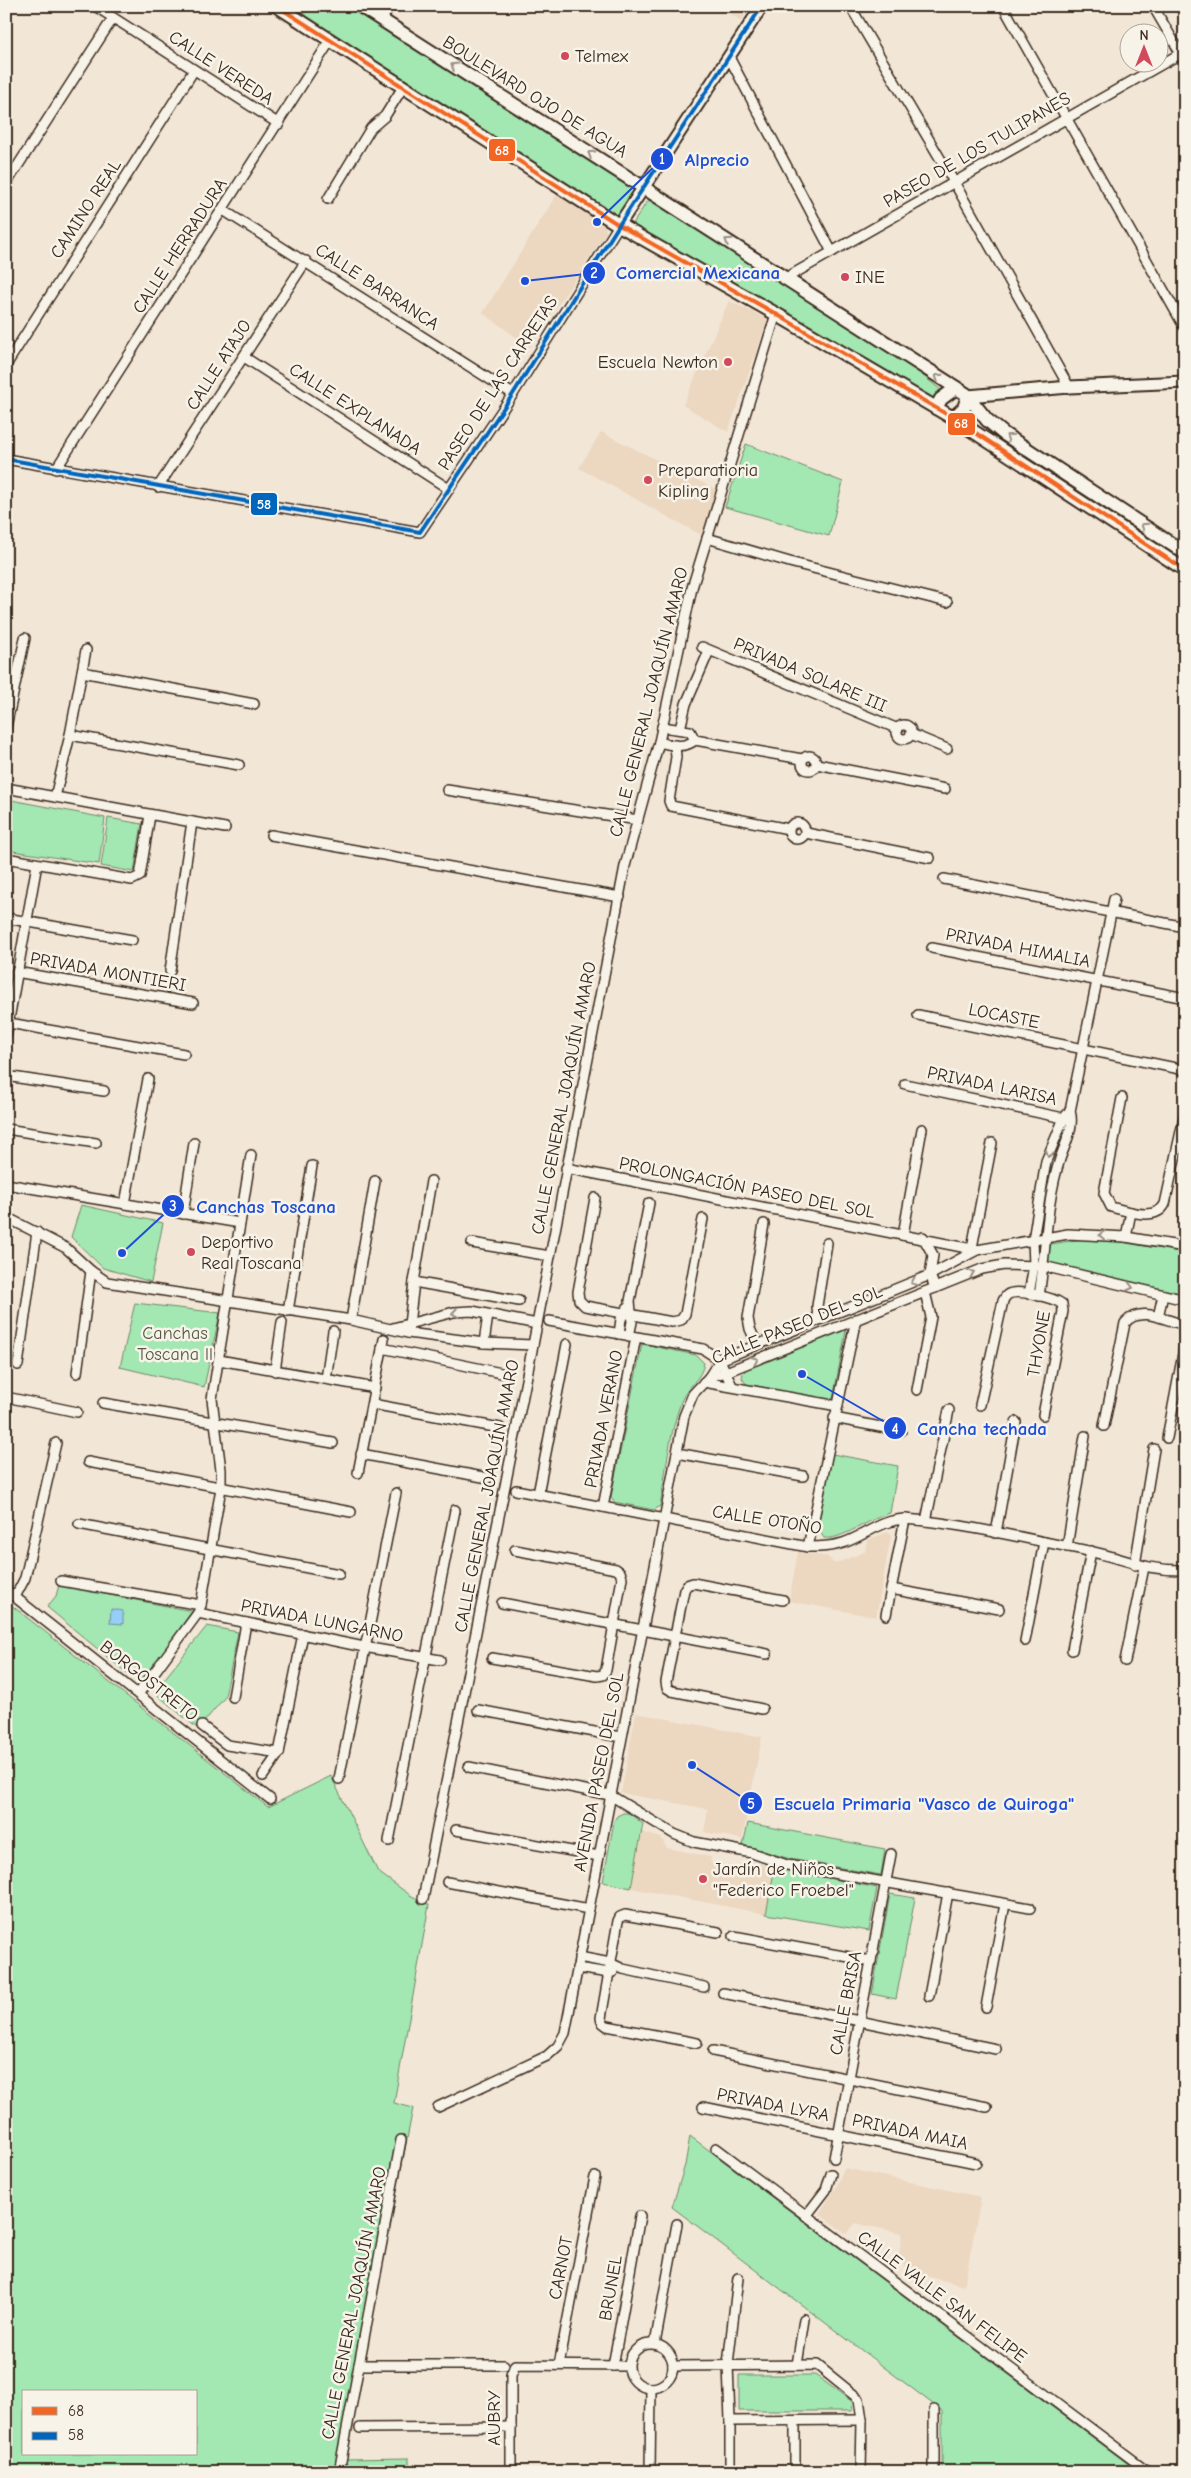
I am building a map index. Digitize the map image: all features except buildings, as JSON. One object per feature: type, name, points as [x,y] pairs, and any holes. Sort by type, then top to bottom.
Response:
[{"type":"main road","points":[[277,6],[619,225],[953,418],[1185,570]]},
{"type":"main road","name":"BOULEVARD OJO DE AGUA","points":[[360,6],[956,388],[968,396],[987,420],[1004,434],[1185,553]]},
{"type":"main road","points":[[936,408],[941,398],[956,388]]},
{"type":"main road","points":[[953,418],[964,408],[968,396]]},
{"type":"street","name":"CALLE VEREDA","points":[[95,6],[279,124]]},
{"type":"street","points":[[381,20],[390,6]]},
{"type":"street","points":[[619,225],[645,188],[762,6]]},
{"type":"street","points":[[850,6],[954,182],[1069,387]]},
{"type":"street","points":[[1004,6],[1185,328]]},
{"type":"street","points":[[1153,6],[1183,55]]},
{"type":"street","points":[[6,184],[113,18]]},
{"type":"street","name":"CALLE HERRADURA","points":[[56,468],[279,124],[330,41]]},
{"type":"street","name":"PASEO DE LOS TULIPANES","points":[[786,278],[1067,117],[1183,55]]},
{"type":"street","points":[[729,57],[832,252]]},
{"type":"street","name":"CAMINO REAL","points":[[6,365],[194,70]]},
{"type":"street","points":[[328,199],[371,128],[385,116],[403,87]]},
{"type":"street","name":"CALLE BARRANCA","points":[[223,210],[513,394]]},
{"type":"street","name":"PASEO DE LAS CARRETAS","points":[[158,487],[420,532],[513,394],[619,225]]},
{"type":"street","name":"CALLE ATAJO","points":[[158,487],[306,261]]},
{"type":"street","name":"CALLE GENERAL JOAQUÍN AMARO","points":[[423,1899],[533,1345],[625,866],[659,742],[692,588],[776,314]]},
{"type":"street","name":"CALLE EXPLANADA","points":[[244,357],[449,489]]},
{"type":"street","points":[[968,396],[1069,387],[1185,382]]},
{"type":"street","points":[[6,459],[158,487]]},
{"type":"street","points":[[707,538],[793,563],[947,602]]},
{"type":"street","points":[[6,728],[25,638]]},
{"type":"street","name":"PRIVADA SOLARE III","points":[[680,729],[686,704],[706,649],[898,729],[902,725],[907,725],[911,729],[911,734],[947,749]]},
{"type":"street","points":[[56,796],[86,650]]},
{"type":"street","points":[[82,672],[254,704]]},
{"type":"street","points":[[662,726],[690,731],[695,740]]},
{"type":"street","points":[[70,734],[239,765]]},
{"type":"street","points":[[659,742],[675,746],[688,745],[695,740],[802,759],[812,755],[816,759],[817,764],[945,789]]},
{"type":"street","points":[[675,746],[676,757],[669,801],[671,806],[789,830],[792,824],[799,822],[805,826],[806,833],[930,858]]},
{"type":"street","points":[[6,788],[225,828]]},
{"type":"street","points":[[447,790],[638,820]]},
{"type":"street","points":[[6,858],[132,880],[137,879],[140,876],[150,815]]},
{"type":"street","points":[[170,971],[192,822]]},
{"type":"street","points":[[271,835],[620,897]]},
{"type":"street","points":[[6,1036],[16,972],[37,864]]},
{"type":"street","points":[[944,879],[1185,927]]},
{"type":"street","points":[[1029,1294],[1039,1265],[1114,899]]},
{"type":"street","points":[[6,918],[132,940]]},
{"type":"street","name":"PRIVADA HIMALIA","points":[[932,948],[1185,998]]},
{"type":"street","name":"PRIVADA MONTIERI","points":[[16,972],[193,1004]]},
{"type":"street","name":"LOCASTE","points":[[918,1016],[1185,1070]]},
{"type":"street","points":[[9,1023],[184,1054]]},
{"type":"street","points":[[6,1076],[104,1091]]},
{"type":"street","points":[[125,1204],[148,1079]]},
{"type":"street","name":"PRIVADA LARISA","points":[[905,1084],[1069,1116]]},
{"type":"street","points":[[1122,1098],[1104,1193],[1111,1207],[1131,1212],[1154,1214],[1162,1210],[1165,1204],[1185,1114]]},
{"type":"street","points":[[1039,1296],[1039,1265],[1033,1240],[1046,1160],[1069,1116]]},
{"type":"street","points":[[6,1129],[96,1143]]},
{"type":"street","points":[[903,1235],[922,1129]]},
{"type":"street","points":[[184,1214],[194,1143]]},
{"type":"street","points":[[974,1249],[992,1143]]},
{"type":"street","points":[[139,1693],[200,1609],[209,1547],[221,1488],[221,1470],[212,1399],[252,1155]]},
{"type":"street","points":[[288,1311],[312,1166]]},
{"type":"street","name":"PROLONGACIÓN PASEO DEL SOL","points":[[566,1168],[903,1235],[923,1237],[974,1249]]},
{"type":"street","points":[[351,1320],[374,1181]]},
{"type":"street","points":[[409,1329],[414,1282],[431,1181]]},
{"type":"street","points":[[6,1184],[240,1223]]},
{"type":"street","points":[[595,1198],[578,1292],[579,1300],[585,1306],[672,1322],[681,1320],[685,1314],[703,1219]]},
{"type":"street","points":[[619,1334],[628,1313],[649,1202]]},
{"type":"street","points":[[1126,1237],[1131,1212]]},
{"type":"street","points":[[6,1217],[66,1248],[91,1271],[107,1282],[409,1329],[484,1343],[533,1345]]},
{"type":"street","points":[[756,1344],[748,1318],[764,1224]]},
{"type":"street","points":[[18,1365],[37,1232]]},
{"type":"street","name":"CALLE PASEO DEL SOL","points":[[707,1380],[720,1360],[930,1275],[974,1249],[1045,1237],[1091,1234],[1126,1237],[1185,1248]]},
{"type":"street","points":[[923,1237],[933,1256],[930,1275],[935,1288]]},
{"type":"street","points":[[472,1243],[550,1256]]},
{"type":"street","points":[[818,1320],[817,1306],[828,1243]]},
{"type":"street","name":"CALLE PASEO DEL SOL","points":[[707,1380],[982,1269],[1004,1265],[1039,1265],[1185,1300]]},
{"type":"street","points":[[77,1373],[91,1271]]},
{"type":"street","points":[[414,1282],[519,1301]]},
{"type":"street","points":[[917,1390],[931,1317],[925,1292]]},
{"type":"street","name":"THYONE","points":[[980,1405],[1002,1302],[1006,1295],[1014,1292],[1029,1294],[1056,1299],[1062,1304],[1063,1311],[1043,1415]]},
{"type":"street","points":[[1158,1317],[1163,1295]]},
{"type":"street","points":[[409,1329],[454,1312],[472,1311],[537,1324]]},
{"type":"street","name":"PRIVADA VERANO","points":[[603,1507],[633,1336],[628,1313]]},
{"type":"street","points":[[1104,1426],[1125,1323],[1130,1317],[1138,1314],[1158,1317],[1185,1327]]},
{"type":"street","points":[[484,1343],[488,1315]]},
{"type":"street","points":[[808,1546],[856,1319]]},
{"type":"street","points":[[549,1321],[703,1349],[720,1360],[732,1386]]},
{"type":"street","points":[[275,1371],[282,1322]]},
{"type":"street","points":[[326,1380],[333,1331]]},
{"type":"street","points":[[1167,1438],[1185,1343]]},
{"type":"street","points":[[358,1472],[383,1344],[506,1374]]},
{"type":"street","points":[[538,1494],[567,1344]]},
{"type":"street","points":[[219,1360],[375,1388]]},
{"type":"street","points":[[707,1380],[838,1406]]},
{"type":"street","name":"AVENIDA PASEO DEL SOL","points":[[438,2107],[548,2056],[558,2046],[565,2033],[621,1737],[666,1520],[684,1416],[693,1394],[707,1380]]},
{"type":"street","points":[[6,1398],[77,1412]]},
{"type":"street","points":[[103,1403],[333,1443]]},
{"type":"street","points":[[372,1404],[500,1428]]},
{"type":"street","points":[[926,1521],[949,1410]]},
{"type":"street","points":[[834,1418],[901,1430]]},
{"type":"street","points":[[996,1533],[1016,1422]]},
{"type":"street","points":[[1067,1547],[1085,1436]]},
{"type":"street","points":[[15,1597],[25,1578],[56,1443]]},
{"type":"street","points":[[1125,1661],[1154,1449]]},
{"type":"street","points":[[677,1453],[803,1476]]},
{"type":"street","points":[[361,1454],[488,1478]]},
{"type":"street","points":[[88,1462],[351,1512]]},
{"type":"street","name":"CALLE OTOÑO","points":[[516,1490],[808,1546],[824,1547],[844,1543],[879,1524],[905,1519],[996,1533],[1091,1551],[1162,1571],[1185,1570]]},
{"type":"street","points":[[339,1778],[396,1493]]},
{"type":"street","points":[[389,1841],[455,1510]]},
{"type":"street","points":[[886,1615],[905,1519]]},
{"type":"street","points":[[78,1524],[209,1547],[339,1574]]},
{"type":"street","points":[[1025,1641],[1044,1542]]},
{"type":"street","points":[[492,1658],[597,1676],[603,1675],[614,1624],[622,1578],[620,1572],[616,1569],[515,1550]]},
{"type":"street","points":[[1072,1650],[1091,1551]]},
{"type":"street","name":"PRIVADA LUNGARNO","points":[[61,1581],[200,1609],[246,1623],[440,1660]]},
{"type":"street","points":[[762,1709],[672,1691],[667,1688],[666,1682],[687,1585],[693,1583],[783,1600]]},
{"type":"street","points":[[891,1588],[999,1609]]},
{"type":"street","name":"BORGOSTRETO","points":[[6,1590],[139,1693],[270,1799]]},
{"type":"street","points":[[502,1603],[767,1654]]},
{"type":"street","points":[[233,1697],[246,1623]]},
{"type":"street","points":[[263,1776],[278,1753],[303,1634]]},
{"type":"street","points":[[478,1710],[621,1737]]},
{"type":"street","points":[[202,1726],[227,1745],[278,1753]]},
{"type":"street","points":[[469,1767],[610,1795],[674,1834],[694,1842],[752,1853],[786,1865],[1030,1908]]},
{"type":"street","points":[[456,1830],[599,1856]]},
{"type":"street","name":"CALLE BRISA","points":[[834,2158],[891,1854]]},
{"type":"street","points":[[447,1882],[589,1909]]},
{"type":"street","points":[[929,1996],[948,1894]]},
{"type":"street","points":[[986,2007],[1005,1904]]},
{"type":"street","points":[[697,2044],[607,2026],[603,2023],[601,2018],[610,1963],[618,1921],[620,1917],[625,1915],[718,1932]]},
{"type":"street","points":[[734,1936],[871,1961]]},
{"type":"street","points":[[579,1957],[610,1963],[623,1969],[704,1986]]},
{"type":"street","points":[[577,1968],[608,1974],[623,1969]]},
{"type":"street","points":[[723,1993],[996,2049]]},
{"type":"street","points":[[714,2051],[987,2107]]},
{"type":"street","name":"PRIVADA LYRA","points":[[703,2107],[838,2134]]},
{"type":"street","name":"PRIVADA MAIA","points":[[838,2134],[976,2163]]},
{"type":"street","name":"CALLE GENERAL JOAQUÍN AMARO","points":[[339,2472],[401,2140]]},
{"type":"street","name":"CALLE VALLE SAN FELIPE","points":[[716,2148],[1149,2472]]},
{"type":"street","points":[[806,2216],[826,2190],[831,2174]]},
{"type":"street","name":"CARNOT","points":[[559,2365],[595,2177]]},
{"type":"street","name":"BRUNEL","points":[[613,2366],[640,2216]]},
{"type":"street","points":[[655,2344],[677,2224]]},
{"type":"street","points":[[730,2472],[728,2364],[738,2278]]},
{"type":"street","points":[[797,2365],[804,2319]]},
{"type":"street","points":[[655,2344],[671,2356],[673,2366],[670,2377],[662,2385],[651,2388],[640,2385],[632,2377],[628,2366],[632,2353],[642,2346],[655,2344]]},
{"type":"street","points":[[673,2366],[728,2364],[817,2365],[859,2399],[862,2420],[861,2472]]},
{"type":"street","points":[[359,2365],[504,2365]]},
{"type":"street","name":"AUBRY","points":[[510,2472],[511,2376],[515,2365],[559,2365]]},
{"type":"street","points":[[559,2365],[628,2366]]},
{"type":"street","points":[[650,2472],[651,2388]]},
{"type":"street","points":[[934,2410],[934,2472]]},
{"type":"street","points":[[795,2420],[795,2472]]},
{"type":"street","points":[[730,2421],[862,2420]]},
{"type":"street","points":[[360,2428],[510,2427]]},
{"type":"shaded area","points":[[719,6],[751,6],[741,21]]},
{"type":"shaded area","points":[[557,194],[605,224],[606,233],[530,347],[483,313]]},
{"type":"shaded area","name":"Escuela Newton","points":[[729,301],[768,319],[728,432],[683,405]]},
{"type":"shaded area","name":"Preparatioria Kipling","points":[[601,432],[719,491],[705,537],[579,468]]},
{"type":"shaded area","points":[[888,1532],[891,1536],[876,1617],[789,1601],[798,1552],[828,1557],[834,1564],[865,1552],[867,1540]]},
{"type":"shaded area","points":[[636,1713],[762,1737],[742,1839],[704,1832],[708,1809],[621,1793]]},
{"type":"shaded area","name":"Jardín de Niños \"Federico Froebel\"","points":[[642,1832],[661,1838],[667,1848],[711,1857],[710,1862],[748,1869],[750,1862],[775,1867],[766,1914],[631,1888]]},
{"type":"shaded area","points":[[844,2168],[981,2197],[964,2286],[911,2272],[901,2262],[898,2262],[902,2233],[855,2223],[847,2234],[819,2214],[837,2186]]},
{"type":"green space","points":[[286,6],[349,6],[634,190],[617,217]]},
{"type":"green space","points":[[650,200],[906,362],[941,390],[933,401],[631,227],[646,203]]},
{"type":"green space","points":[[746,444],[843,482],[829,536],[725,507]]},
{"type":"green space","points":[[6,799],[105,818],[99,864],[6,850]]},
{"type":"green space","points":[[108,818],[142,824],[134,872],[101,866]]},
{"type":"green space","points":[[81,1205],[163,1223],[151,1282],[103,1268],[71,1237]]},
{"type":"green space","points":[[1083,1239],[1115,1241],[1185,1253],[1185,1294],[1053,1264],[1049,1261],[1047,1256],[1051,1244]]},
{"type":"green space","name":"Canchas Toscana ll","points":[[135,1303],[220,1313],[204,1387],[120,1367]]},
{"type":"green space","points":[[844,1328],[846,1331],[833,1399],[746,1384],[742,1378],[743,1373],[747,1369]]},
{"type":"green space","points":[[642,1344],[696,1355],[704,1363],[703,1369],[681,1402],[671,1440],[660,1506],[654,1510],[614,1502],[611,1497]]},
{"type":"green space","points":[[832,1454],[898,1466],[890,1513],[847,1533],[824,1538],[817,1527]]},
{"type":"green space","points":[[59,1585],[192,1611],[148,1673],[140,1678],[129,1675],[47,1607],[56,1596]]},
{"type":"green space","points":[[6,1601],[268,1807],[331,1776],[378,1872],[410,1895],[429,1905],[394,2103],[413,2108],[345,2459],[409,2458],[409,2472],[6,2472]]},
{"type":"green space","points":[[207,1626],[238,1632],[225,1697],[198,1729],[154,1692]]},
{"type":"green space","points":[[629,1813],[643,1824],[631,1888],[603,1882],[614,1821],[617,1816]]},
{"type":"green space","points":[[748,1823],[885,1849],[881,1875],[790,1859],[743,1845]]},
{"type":"green space","points":[[775,1867],[877,1888],[869,1931],[766,1914]]},
{"type":"green space","points":[[890,1894],[915,1898],[896,1999],[872,1994]]},
{"type":"green space","points":[[690,2136],[1139,2472],[942,2472],[942,2411],[672,2207],[685,2165]]},
{"type":"green space","points":[[739,2375],[815,2375],[853,2402],[852,2411],[739,2411]]},
{"type":"water","points":[[111,1609],[123,1611],[123,1624],[110,1623]]},
{"type":"transit line","name":"68","points":[[277,6],[619,225],[953,418],[1185,570]]},
{"type":"transit line","name":"58","points":[[6,459],[420,532],[513,394],[619,225],[762,6]]},
{"type":"place","name":"Telmex","points":[[565,56]]},
{"type":"place","name":"Alprecio","points":[[597,222]]},
{"type":"place","name":"INE","points":[[845,277]]},
{"type":"place","name":"Comercial Mexicana","points":[[525,281]]},
{"type":"place","name":"Escuela Newton","points":[[728,362]]},
{"type":"place","name":"Preparatioria Kipling","points":[[648,480]]},
{"type":"place","name":"Deportivo Real Toscana","points":[[191,1252]]},
{"type":"place","name":"Canchas Toscana","points":[[122,1253]]},
{"type":"place","name":"Cancha techada","points":[[802,1374]]},
{"type":"place","name":"Escuela Primaria \"Vasco de Quiroga\"","points":[[692,1765]]},
{"type":"place","name":"Jardín de Niños \"Federico Froebel\"","points":[[703,1879]]}]
